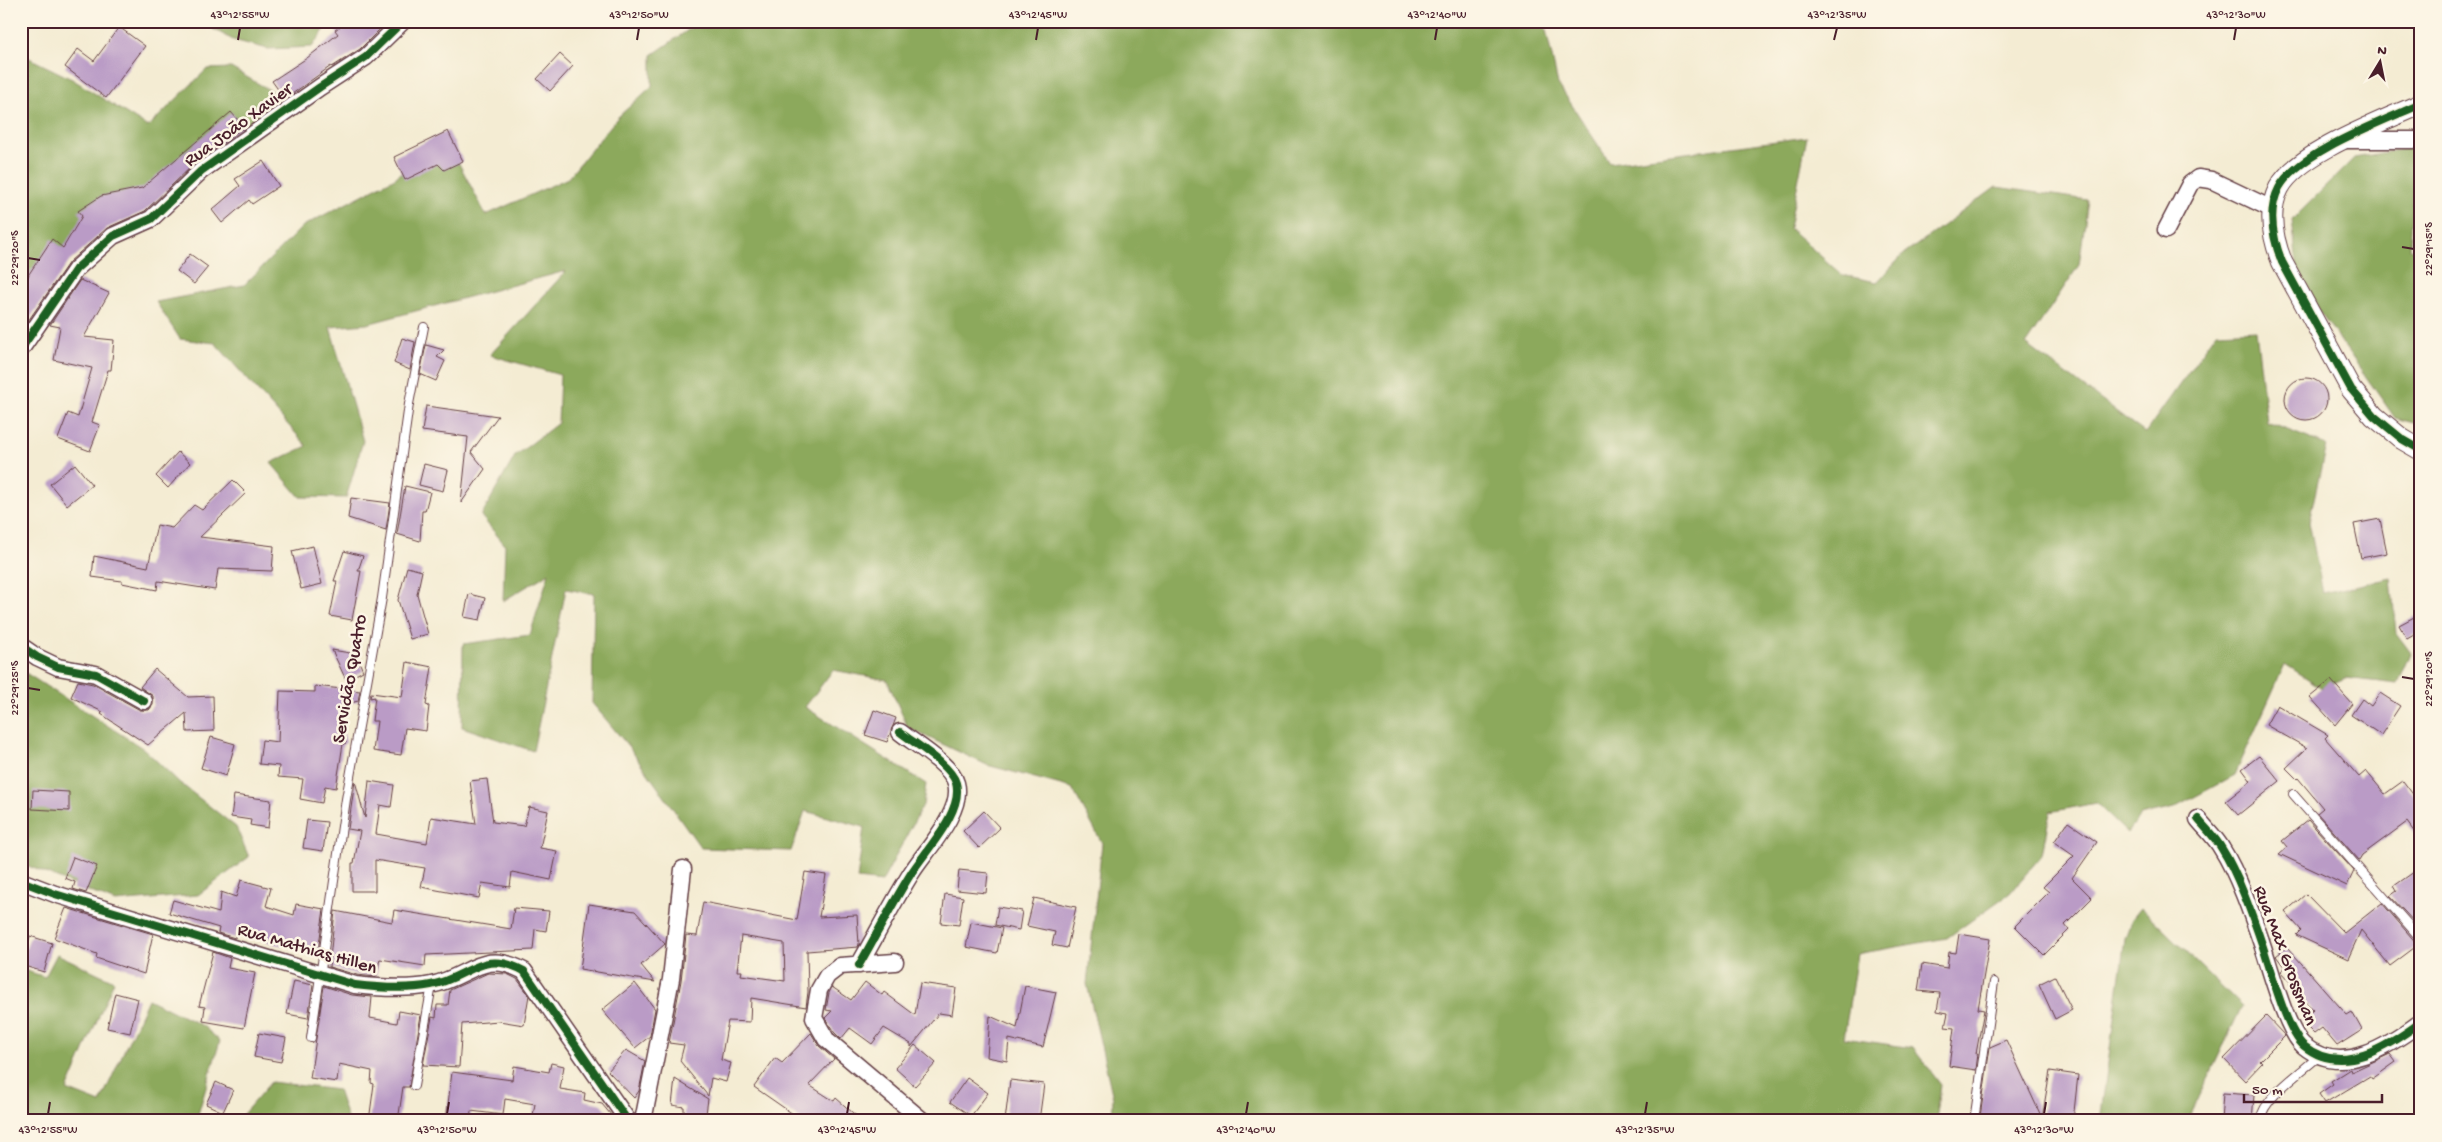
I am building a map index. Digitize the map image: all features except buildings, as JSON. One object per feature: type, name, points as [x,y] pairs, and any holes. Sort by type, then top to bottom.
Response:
[{"type":"street","name":"Rua João Xavier","points":[[21,349],[76,269],[113,236],[150,218],[201,171],[320,86],[366,57],[403,21]]},
{"type":"street","points":[[2421,104],[2342,140],[2305,160],[2280,187],[2272,209],[2274,241],[2282,262],[2351,388],[2374,416],[2421,450]]},
{"type":"street","points":[[2342,140],[2421,140]]},
{"type":"street","points":[[2166,230],[2190,184],[2198,178],[2211,180],[2272,209]]},
{"type":"street","points":[[21,646],[37,657],[58,666],[96,674],[144,701]]},
{"type":"street","points":[[859,965],[912,872],[942,833],[957,796],[956,782],[950,771],[900,732]]},
{"type":"street","name":"Rua Max Grossman","points":[[2198,819],[2222,849],[2244,896],[2262,945],[2275,989],[2292,1028],[2302,1045],[2320,1056],[2343,1059],[2369,1054],[2397,1039],[2421,1022]]},
{"type":"street","points":[[643,1121],[671,979],[683,869]]},
{"type":"street","name":"Rua Mathias Hillen","points":[[21,880],[55,894],[355,984],[388,989],[432,985],[482,964],[495,961],[510,963],[524,971],[628,1121]]},
{"type":"street","points":[[895,962],[840,966],[827,976],[819,990],[814,1018],[826,1039],[924,1121]]},
{"type":"lane","name":"Servidão Quatro","points":[[311,1038],[346,800],[382,598],[409,404],[424,327]]},
{"type":"lane","points":[[2292,794],[2421,939]]},
{"type":"lane","points":[[1974,1121],[1994,982]]},
{"type":"lane","points":[[414,1086],[432,985]]},
{"type":"lane","points":[[2260,1121],[2261,1111],[2270,1100],[2320,1056]]},
{"type":"green space","points":[[199,21],[331,21],[312,47],[268,49],[233,40]]},
{"type":"green space","points":[[701,21],[1544,21],[1558,84],[1610,163],[1807,137],[1789,228],[1842,275],[1877,282],[1903,255],[1996,187],[2088,200],[2079,265],[2026,344],[2145,433],[2217,332],[2256,330],[2267,422],[2326,445],[2309,522],[2323,593],[2391,578],[2396,633],[2411,653],[2398,684],[2345,678],[2322,688],[2285,664],[2235,775],[2174,808],[2140,816],[2127,833],[2096,803],[2050,812],[2042,855],[2010,893],[1947,938],[1857,954],[1844,1038],[1913,1048],[1941,1085],[1936,1121],[1112,1121],[1113,1098],[1087,984],[1102,843],[1072,788],[987,765],[908,728],[887,680],[833,670],[805,707],[926,784],[923,805],[882,882],[857,879],[864,827],[805,811],[791,851],[701,848],[629,747],[592,703],[594,594],[566,589],[533,751],[462,727],[463,644],[530,635],[549,573],[503,601],[505,545],[481,516],[515,456],[558,423],[560,375],[490,355],[566,271],[367,324],[330,327],[363,441],[346,498],[300,497],[271,463],[307,446],[215,343],[180,339],[156,302],[244,285],[303,226],[395,178],[445,137],[486,215],[568,178],[618,117],[652,86],[652,55]]},
{"type":"green space","points":[[21,54],[72,79],[148,127],[207,69],[231,68],[280,96],[248,134],[193,168],[130,198],[64,263],[21,295]]},
{"type":"green space","points":[[2416,147],[2410,249],[2421,252],[2421,425],[2395,418],[2299,282],[2292,220],[2354,158]]},
{"type":"green space","points":[[21,670],[144,749],[180,783],[236,827],[249,857],[198,895],[115,902],[21,863]]},
{"type":"green space","points":[[2141,908],[2242,1006],[2188,1121],[2100,1121],[2125,938],[2132,919]]},
{"type":"green space","points":[[57,954],[114,981],[67,1090],[100,1103],[148,999],[203,1026],[220,1041],[196,1121],[21,1121],[21,969],[45,977]]},
{"type":"green space","points":[[271,1082],[338,1090],[348,1121],[237,1121]]},
{"type":"cycle path","points":[[21,349],[76,269],[113,236],[151,219],[201,171],[366,57],[403,21]]},
{"type":"cycle path","points":[[2421,104],[2343,139],[2304,162],[2289,175],[2279,188],[2275,197],[2272,215],[2274,235],[2282,262],[2351,389],[2374,416],[2402,439],[2421,450]]},
{"type":"cycle path","points":[[21,646],[37,657],[58,667],[96,674],[144,701]]},
{"type":"cycle path","points":[[859,965],[905,883],[949,818],[957,794],[956,783],[947,769],[932,755],[900,732]]},
{"type":"cycle path","points":[[2198,819],[2220,845],[2234,870],[2254,920],[2279,998],[2291,1027],[2304,1046],[2319,1055],[2334,1059],[2365,1055],[2395,1040],[2421,1022]]},
{"type":"cycle path","points":[[21,881],[55,894],[355,985],[393,988],[422,987],[456,977],[486,963],[497,962],[510,965],[524,971],[628,1121]]}]
